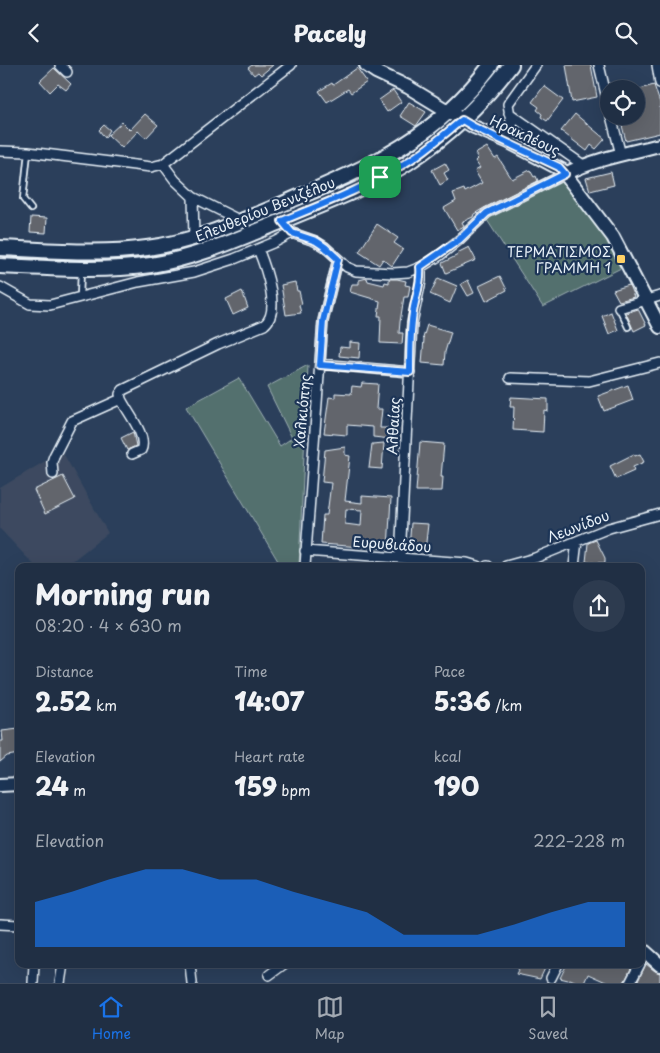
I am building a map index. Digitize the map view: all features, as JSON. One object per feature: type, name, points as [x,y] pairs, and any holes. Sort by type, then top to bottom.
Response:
[{"type":"main road","name":"Ελευθερίου Βενιζέλου","points":[[0,247],[107,251],[148,248],[194,238],[241,221],[376,163],[412,141],[449,112],[474,87],[491,65]]},
{"type":"main road","name":"Ελευθερίου Βενιζέλου","points":[[0,266],[82,269],[135,267],[176,260],[218,247],[282,221],[397,169],[429,147],[462,120],[481,101],[511,65]]},
{"type":"street","points":[[60,65],[67,72]]},
{"type":"street","points":[[0,151],[151,167],[163,164],[291,65]]},
{"type":"street","name":"Ηρακλέους","points":[[366,65],[474,127],[559,167],[613,237],[660,327]]},
{"type":"street","points":[[509,142],[512,127],[508,104],[536,65]]},
{"type":"street","points":[[599,65],[603,80]]},
{"type":"street","points":[[657,65],[660,83]]},
{"type":"street","points":[[509,113],[583,165]]},
{"type":"street","points":[[613,125],[621,155]]},
{"type":"street","points":[[282,221],[292,233],[316,241],[347,267],[356,271],[398,273],[411,271],[420,267],[459,240],[487,213],[583,165],[660,145]]},
{"type":"street","points":[[163,164],[175,180],[193,197],[241,221]]},
{"type":"street","points":[[193,197],[194,238]]},
{"type":"street","points":[[0,287],[25,302],[50,305],[138,282],[194,272],[258,249],[292,233]]},
{"type":"street","points":[[132,454],[142,449],[142,440],[121,399],[121,392],[130,385],[268,321],[271,310],[271,296],[268,274],[258,249]]},
{"type":"street","name":"Χαλκιόπης","points":[[305,563],[323,321],[338,259]]},
{"type":"street","name":"Αλθαίας","points":[[400,558],[412,323],[421,281],[420,267]]},
{"type":"street","points":[[619,308],[660,296]]},
{"type":"street","points":[[510,378],[589,381],[660,363]]},
{"type":"street","points":[[320,365],[410,372]]},
{"type":"street","points":[[53,473],[52,462],[54,456],[72,421],[121,399]]},
{"type":"street","name":"Λεωνίδου","points":[[535,562],[577,541],[609,528],[660,514]]},
{"type":"street","points":[[574,563],[577,541]]},
{"type":"street","name":"Ευρυβιάδου","points":[[305,551],[467,563]]},
{"type":"street","points":[[0,785],[15,785]]},
{"type":"street","points":[[0,924],[15,925]]},
{"type":"street","points":[[645,958],[660,965]]},
{"type":"street","points":[[33,983],[34,968]]},
{"type":"street","points":[[60,983],[62,968]]},
{"type":"street","points":[[190,968],[192,983]]},
{"type":"street","points":[[269,975],[279,968]]},
{"type":"street","points":[[551,978],[556,968]]},
{"type":"street","points":[[630,983],[637,968]]},
{"type":"lane","points":[[28,153],[23,199],[30,209]]},
{"type":"lane","points":[[80,297],[82,269]]},
{"type":"lane","points":[[619,308],[628,327]]},
{"type":"shaded area","points":[[62,451],[108,533],[70,563],[32,563],[0,529],[0,488]]},
{"type":"green space","points":[[563,182],[596,223],[623,267],[543,307],[487,220],[497,211],[556,183]]},
{"type":"green space","points":[[308,365],[299,563],[279,563],[186,407],[239,378],[280,446],[292,438],[267,387]]},
{"type":"building","points":[[252,65],[273,65],[261,75],[258,72],[254,75],[248,68]]},
{"type":"building","points":[[566,65],[591,65],[597,97],[572,102]]},
{"type":"building","points":[[54,68],[71,84],[66,90],[58,84],[50,92],[40,81]]},
{"type":"building","points":[[357,68],[367,82],[351,93],[348,89],[327,102],[319,91],[332,83],[333,85]]},
{"type":"building","points":[[654,85],[660,103],[660,133],[626,141],[622,125],[645,125],[645,88]]},
{"type":"building","points":[[544,86],[563,100],[547,121],[541,117],[542,114],[537,110],[539,107],[532,102]]},
{"type":"building","points":[[393,90],[401,102],[387,112],[379,100]]},
{"type":"building","points":[[409,102],[426,112],[416,126],[400,116]]},
{"type":"building","points":[[145,114],[158,125],[146,138],[138,131],[122,148],[108,135],[122,122],[130,130]]},
{"type":"building","points":[[575,114],[605,139],[596,149],[591,145],[587,151],[561,131]]},
{"type":"building","points":[[104,125],[110,130],[105,138],[99,130]]},
{"type":"building","points":[[487,147],[495,159],[498,157],[512,179],[530,170],[538,181],[474,214],[473,217],[462,222],[464,226],[457,230],[444,208],[456,201],[453,193],[464,189],[465,192],[482,183],[475,171],[480,168],[475,161],[478,158],[475,154]]},
{"type":"building","points":[[445,163],[449,170],[444,173],[448,180],[440,185],[432,170]]},
{"type":"building","points":[[611,172],[614,185],[590,191],[586,178]]},
{"type":"building","points":[[31,217],[47,218],[46,233],[30,232]]},
{"type":"building","points":[[377,224],[398,238],[394,243],[403,249],[392,266],[383,259],[379,265],[359,252]]},
{"type":"building","points":[[469,247],[476,260],[446,273],[442,263]]},
{"type":"building","points":[[500,276],[507,290],[486,301],[479,286]]},
{"type":"building","points":[[367,278],[368,281],[384,285],[385,282],[389,283],[389,279],[397,279],[406,281],[405,285],[410,286],[408,297],[404,297],[400,322],[399,333],[403,333],[402,344],[380,343],[381,316],[378,316],[380,301],[350,292],[352,284],[359,284],[359,280]]},
{"type":"building","points":[[438,278],[457,286],[450,303],[430,294]]},
{"type":"building","points":[[468,280],[474,293],[468,296],[461,284]]},
{"type":"building","points":[[295,282],[302,304],[299,305],[301,313],[286,315],[281,285]]},
{"type":"building","points":[[629,285],[634,297],[619,301],[613,290]]},
{"type":"building","points":[[242,291],[248,308],[233,315],[226,299]]},
{"type":"building","points":[[638,309],[646,325],[634,331],[626,313]]},
{"type":"building","points":[[611,312],[618,330],[609,334],[602,316]]},
{"type":"building","points":[[427,325],[451,332],[445,352],[444,365],[422,363],[423,338]]},
{"type":"building","points":[[350,342],[360,343],[359,358],[339,356],[340,347],[350,348]]},
{"type":"building","points":[[362,383],[378,384],[376,409],[382,409],[380,428],[392,428],[391,439],[373,437],[373,427],[347,425],[347,435],[324,433],[329,397],[335,398],[335,393],[351,394],[352,386],[361,387]]},
{"type":"building","points":[[628,385],[633,400],[604,411],[598,396]]},
{"type":"building","points":[[511,397],[548,399],[548,411],[544,410],[543,432],[513,430],[514,407],[510,407]]},
{"type":"building","points":[[133,432],[136,446],[127,450],[121,438]]},
{"type":"building","points":[[420,442],[444,444],[441,477],[443,477],[442,491],[416,491]]},
{"type":"building","points":[[384,443],[382,469],[369,468],[372,444]]},
{"type":"building","points":[[345,447],[345,455],[350,456],[345,501],[362,503],[362,496],[391,498],[388,549],[321,544],[323,515],[327,515],[331,483],[322,482],[325,450]],"holes":[[[346,509],[362,510],[361,526],[345,524]]]},
{"type":"building","points":[[634,454],[635,456],[640,454],[644,462],[633,467],[634,471],[616,479],[610,466]]},
{"type":"building","points":[[63,476],[75,499],[45,514],[34,490]]},
{"type":"building","points":[[411,523],[428,524],[425,551],[409,549]]},
{"type":"building","points":[[596,540],[605,558],[605,563],[586,562],[588,543]]},
{"type":"building","points":[[15,729],[15,755],[7,756],[0,762],[0,741],[3,741],[2,731]]},
{"type":"building","points":[[646,964],[660,973],[660,983],[637,983]]},
{"type":"building","points":[[519,968],[545,968],[540,979],[516,974]]},
{"type":"building","points":[[565,968],[631,968],[624,983],[608,983],[588,974],[584,983],[560,978]]},
{"type":"place","name":"ΤΕΡΜΑΤΙΣΜΟΣ ΓΡΑΜΜΗ 1","points":[[621,259]]},
{"type":"route","points":[[462,120],[559,167],[565,174],[487,213],[459,240],[420,267],[421,281],[412,323],[410,372],[320,365],[323,321],[338,259],[316,241],[292,233],[282,221],[380,177],[407,163],[462,120]]}]
